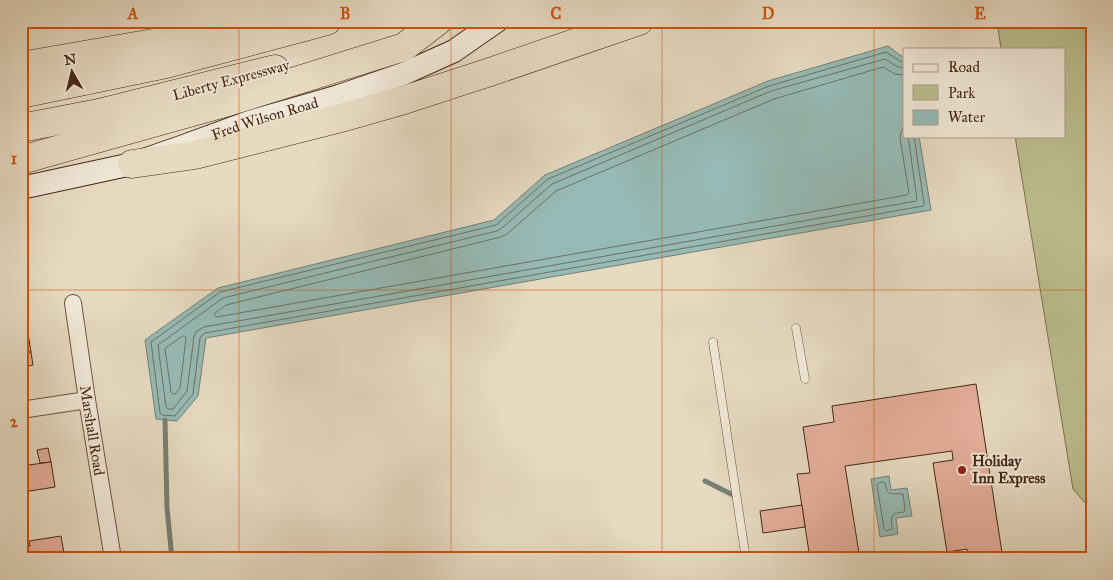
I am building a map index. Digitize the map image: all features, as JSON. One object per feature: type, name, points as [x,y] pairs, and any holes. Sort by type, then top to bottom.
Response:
[{"type":"highway","points":[[21,66],[159,42],[249,21]]},
{"type":"highway","name":"Liberty Expressway","points":[[21,94],[166,64],[327,21]]},
{"type":"highway","points":[[21,160],[228,102],[404,47],[438,21]]},
{"type":"highway","name":"Liberty Expressway","points":[[21,128],[99,113],[262,73],[438,21]]},
{"type":"highway","points":[[132,164],[195,155],[341,118],[441,88],[631,24]]},
{"type":"main road","name":"Fred Wilson Road","points":[[21,188],[132,164],[249,122],[339,96],[403,74],[454,51],[497,21]]},
{"type":"street","name":"Marshall Road","points":[[73,303],[112,559]]},
{"type":"street","points":[[21,410],[87,400]]},
{"type":"lane","points":[[796,328],[805,379]]},
{"type":"lane","points":[[713,342],[746,559]]},
{"type":"green space","points":[[997,21],[1092,21],[1092,511],[1073,489],[1015,138],[1066,138],[1066,48],[1001,48]]},
{"type":"water","points":[[888,46],[903,57],[903,138],[919,138],[931,210],[206,338],[198,396],[177,421],[156,419],[145,340],[218,288],[494,220],[545,175],[768,81]]},
{"type":"water","points":[[889,476],[891,490],[907,488],[912,516],[896,518],[898,534],[880,537],[871,479]]},
{"type":"building","points":[[27,327],[31,352],[21,353],[21,328]]},
{"type":"building","points":[[31,352],[33,365],[24,367],[22,353]]},
{"type":"building","name":"Holiday Inn Express","points":[[976,384],[1003,559],[969,559],[967,549],[947,552],[933,463],[953,460],[952,451],[845,466],[860,559],[810,559],[797,474],[810,473],[803,427],[834,422],[832,406]]},
{"type":"building","points":[[48,448],[51,462],[40,463],[37,450]]},
{"type":"building","points":[[51,462],[55,487],[23,492],[21,487],[21,466]]},
{"type":"building","points":[[802,505],[805,527],[763,533],[760,511]]},
{"type":"building","points":[[61,536],[65,559],[21,559],[21,547],[30,546],[29,541]]},
{"type":"waterway","points":[[165,420],[167,508],[172,559]]},
{"type":"waterway","points":[[705,481],[737,497]]},
{"type":"place","name":"Holiday Inn Express","points":[[962,470]]}]
